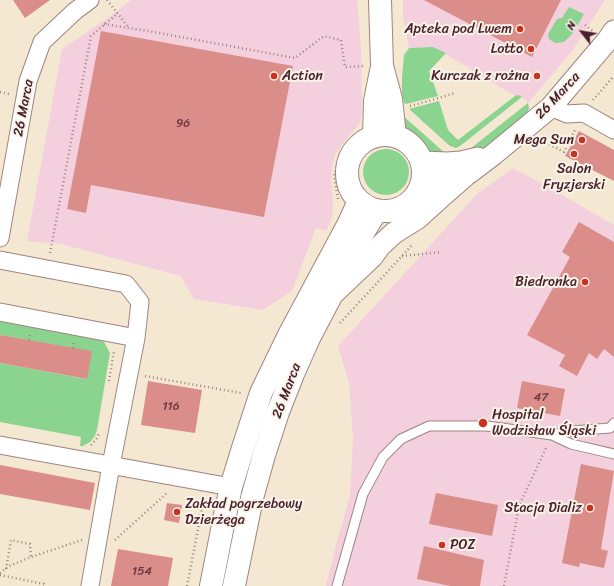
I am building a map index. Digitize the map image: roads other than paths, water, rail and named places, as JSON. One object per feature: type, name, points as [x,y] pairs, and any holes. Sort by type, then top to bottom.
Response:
[{"type":"main road","points":[[380,0],[373,66],[375,101],[385,136]]},
{"type":"main road","points":[[385,136],[404,140],[416,151],[422,162],[423,174],[420,187],[414,198],[403,206],[391,210],[368,205],[351,188],[348,179],[350,160],[354,152],[368,139],[385,136]]},
{"type":"main road","name":"26 Marca","points":[[234,586],[252,498],[278,412],[309,338],[355,246],[368,205]]},
{"type":"main road","name":"26 Marca","points":[[211,586],[231,488],[261,393],[289,335],[348,225],[368,205]]},
{"type":"street","name":"26 Marca","points":[[0,238],[28,81],[42,42],[75,11],[90,0]]},
{"type":"street","name":"26 Marca","points":[[420,187],[469,173],[494,154],[551,107],[614,31]]},
{"type":"street","points":[[551,107],[567,114],[584,113],[610,125]]},
{"type":"street","name":"26 Marca","points":[[422,162],[461,162],[494,154]]},
{"type":"street","points":[[331,296],[372,257],[380,246],[394,232],[418,218],[469,173]]},
{"type":"street","points":[[0,260],[126,284],[140,302],[136,338],[111,465],[90,586]]},
{"type":"street","points":[[0,312],[136,338]]},
{"type":"street","points":[[0,445],[231,488]]},
{"type":"lane","points":[[552,435],[572,431],[610,428],[614,423]]},
{"type":"lane","points":[[337,586],[363,494],[383,457],[401,440],[429,426],[487,426],[552,435],[571,444],[614,454]]},
{"type":"place","name":"Apteka pod Lwem","points":[[520,29]]},
{"type":"place","name":"Lotto","points":[[531,49]]},
{"type":"place","name":"Action","points":[[274,76]]},
{"type":"place","name":"Kurczak z rożna","points":[[537,76]]},
{"type":"place","name":"Mega Sun","points":[[582,140]]},
{"type":"place","name":"Salon Fryzjerski","points":[[574,154]]},
{"type":"place","name":"Biedronka","points":[[585,282]]},
{"type":"place","name":"Hospital Wodzisław Śląski","points":[[483,423]]},
{"type":"place","name":"Stacja Dializ","points":[[590,508]]},
{"type":"place","name":"Zakład pogrzebowy Dzierżęga","points":[[177,512]]},
{"type":"place","name":"POZ","points":[[442,545]]}]
